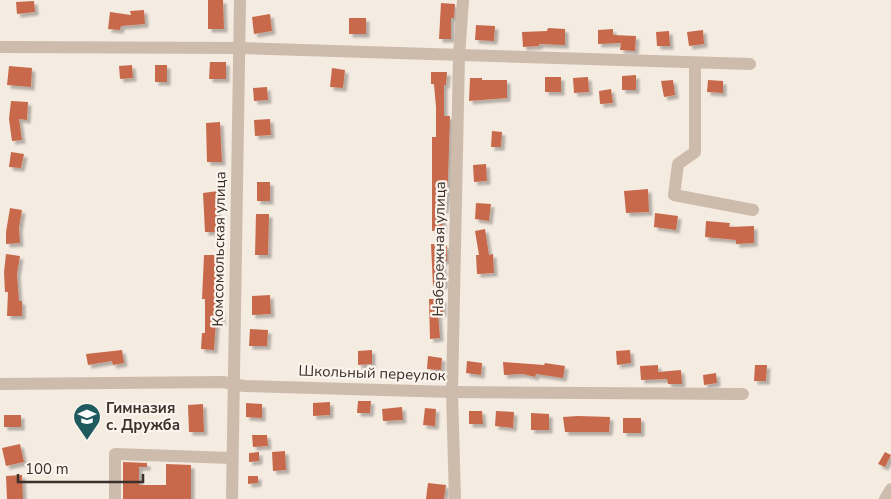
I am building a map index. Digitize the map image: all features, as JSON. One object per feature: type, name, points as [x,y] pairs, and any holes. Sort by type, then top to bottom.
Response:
[{"type":"street","name":"Комсомольская улица","points":[[232,499],[240,0]]},
{"type":"street","name":"Набережная улица","points":[[455,499],[452,392],[459,56],[463,0]]},
{"type":"street","points":[[0,47],[239,48],[750,64]]},
{"type":"street","points":[[695,63],[694,152],[678,164],[674,195],[753,210]]},
{"type":"street","name":"Школьный переулок","points":[[0,384],[223,382],[244,386],[452,392],[743,394]]},
{"type":"street","points":[[115,499],[115,454],[232,458]]},
{"type":"street","points":[[885,499],[891,489]]},
{"type":"building","points":[[208,0],[223,0],[224,29],[208,29]]},
{"type":"building","points":[[34,1],[35,12],[17,14],[16,2]]},
{"type":"building","points":[[441,3],[455,4],[454,18],[451,18],[451,39],[439,39]]},
{"type":"building","points":[[144,10],[145,24],[121,26],[120,30],[108,29],[110,12],[131,15],[130,11]]},
{"type":"building","points":[[270,14],[272,31],[254,34],[252,17]]},
{"type":"building","points":[[349,18],[366,18],[366,34],[349,34]]},
{"type":"building","points":[[476,25],[495,26],[494,41],[475,40]]},
{"type":"building","points":[[548,28],[565,29],[565,45],[539,44],[539,46],[523,47],[522,32],[547,31]]},
{"type":"building","points":[[613,29],[613,35],[636,36],[635,51],[620,50],[621,43],[598,44],[598,30]]},
{"type":"building","points":[[703,30],[704,44],[689,46],[687,32]]},
{"type":"building","points":[[669,31],[670,46],[657,46],[656,32]]},
{"type":"building","points":[[210,62],[226,62],[226,79],[209,79]]},
{"type":"building","points":[[132,65],[133,78],[120,79],[119,66]]},
{"type":"building","points":[[155,65],[167,65],[167,82],[155,82]]},
{"type":"building","points":[[9,66],[32,68],[31,87],[7,85]]},
{"type":"building","points":[[332,68],[345,70],[343,88],[330,87]]},
{"type":"building","points":[[431,72],[447,72],[446,85],[444,85],[444,116],[450,116],[448,181],[445,210],[442,210],[443,230],[432,231],[432,137],[436,137],[436,107],[434,84],[431,84]]},
{"type":"building","points":[[636,75],[636,90],[622,90],[622,76]]},
{"type":"building","points":[[545,77],[561,77],[561,92],[545,92]]},
{"type":"building","points":[[588,77],[589,92],[574,93],[573,78]]},
{"type":"building","points":[[470,78],[507,80],[507,98],[469,101]]},
{"type":"building","points":[[673,80],[675,95],[664,97],[661,81]]},
{"type":"building","points":[[708,80],[723,81],[723,93],[707,92]]},
{"type":"building","points":[[267,87],[268,100],[254,101],[253,88]]},
{"type":"building","points":[[611,89],[613,103],[600,104],[599,91]]},
{"type":"building","points":[[11,101],[28,102],[27,120],[19,119],[22,140],[12,141],[9,119]]},
{"type":"building","points":[[270,119],[271,135],[255,136],[254,120]]},
{"type":"building","points":[[220,122],[222,162],[207,162],[206,123]]},
{"type":"building","points":[[492,131],[502,132],[501,147],[491,147]]},
{"type":"building","points":[[11,152],[24,154],[21,168],[9,167]]},
{"type":"building","points":[[486,164],[487,181],[474,182],[473,165]]},
{"type":"building","points":[[257,182],[270,182],[270,201],[257,201]]},
{"type":"building","points":[[648,189],[649,212],[626,213],[624,191]]},
{"type":"building","points":[[218,191],[217,232],[205,232],[203,193]]},
{"type":"building","points":[[476,203],[491,204],[489,221],[475,219]]},
{"type":"building","points":[[10,208],[22,210],[19,228],[20,243],[6,244]]},
{"type":"building","points":[[655,213],[678,216],[676,230],[654,227]]},
{"type":"building","points":[[256,214],[269,214],[268,255],[255,255]]},
{"type":"building","points":[[706,221],[730,223],[729,227],[754,226],[754,243],[736,244],[736,240],[705,237]]},
{"type":"building","points":[[485,229],[489,255],[493,254],[494,273],[477,274],[476,255],[479,255],[475,231]]},
{"type":"building","points":[[431,244],[447,245],[447,261],[442,261],[445,285],[433,286]]},
{"type":"building","points":[[6,254],[20,256],[17,274],[19,301],[22,301],[22,316],[7,316],[8,292],[5,292],[4,272]]},
{"type":"building","points":[[204,255],[217,255],[217,309],[221,309],[222,322],[216,322],[214,350],[201,349],[202,333],[205,333],[205,299],[202,299]]},
{"type":"building","points":[[270,295],[271,314],[252,315],[252,296]]},
{"type":"building","points":[[429,299],[443,299],[443,313],[438,313],[440,338],[430,339]]},
{"type":"building","points":[[250,329],[268,330],[267,346],[249,346]]},
{"type":"building","points":[[122,350],[124,363],[113,365],[112,361],[88,365],[86,354]]},
{"type":"building","points":[[372,350],[372,364],[358,365],[358,351]]},
{"type":"building","points":[[630,350],[631,363],[617,365],[616,351]]},
{"type":"building","points":[[428,356],[442,358],[441,370],[427,369]]},
{"type":"building","points":[[467,361],[482,363],[481,375],[466,373]]},
{"type":"building","points":[[503,362],[544,365],[545,363],[565,366],[563,378],[536,374],[535,377],[523,374],[504,375]]},
{"type":"building","points":[[658,365],[658,372],[681,370],[682,384],[668,384],[667,379],[641,380],[640,366]]},
{"type":"building","points":[[755,365],[767,365],[766,381],[754,381]]},
{"type":"building","points":[[716,373],[717,383],[704,385],[703,375]]},
{"type":"building","points":[[358,401],[371,401],[370,413],[357,413]]},
{"type":"building","points":[[330,402],[330,415],[313,416],[313,403]]},
{"type":"building","points":[[246,403],[262,404],[262,418],[246,417]]},
{"type":"building","points":[[203,404],[204,432],[189,432],[188,405]]},
{"type":"building","points":[[402,407],[403,420],[383,421],[382,409]]},
{"type":"building","points":[[425,408],[436,409],[435,426],[423,425]]},
{"type":"building","points":[[469,411],[482,411],[483,424],[469,424]]},
{"type":"building","points":[[496,411],[514,412],[513,428],[495,426]]},
{"type":"building","points":[[531,413],[549,414],[549,430],[531,430]]},
{"type":"building","points":[[4,415],[21,415],[21,427],[4,427]]},
{"type":"building","points":[[563,417],[610,417],[609,432],[565,432]]},
{"type":"building","points":[[623,418],[641,418],[641,433],[623,433]]},
{"type":"building","points":[[252,435],[267,435],[268,446],[253,447]]},
{"type":"building","points":[[20,444],[24,462],[6,466],[2,448]]},
{"type":"building","points":[[285,451],[286,470],[273,471],[272,452]]},
{"type":"building","points":[[259,452],[259,461],[249,462],[249,453]]},
{"type":"building","points":[[885,452],[891,455],[885,467],[878,464]]},
{"type":"building","points":[[123,462],[147,463],[147,467],[139,467],[139,485],[166,485],[166,464],[191,465],[191,499],[123,499]]},
{"type":"building","points":[[22,475],[23,499],[7,499],[6,476]]},
{"type":"building","points":[[248,476],[258,476],[258,483],[248,484]]},
{"type":"building","points":[[428,483],[446,485],[444,499],[426,499]]},
{"type":"place","name":"Гимназия с. Дружба","points":[[87,441]]}]
